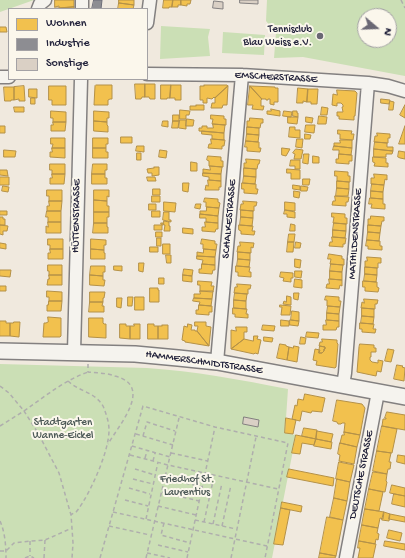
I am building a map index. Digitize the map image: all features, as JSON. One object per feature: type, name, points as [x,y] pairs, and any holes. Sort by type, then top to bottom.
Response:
[{"type":"main road","name":"HAMMERSCHMIDTSTRASSE","points":[[0,351],[135,354],[217,362],[405,396]]},
{"type":"street","points":[[38,8],[40,4],[45,0]]},
{"type":"street","points":[[148,15],[150,0]]},
{"type":"street","name":"EMSCHERSTRASSE","points":[[148,74],[242,75],[368,83],[388,86],[405,91]]},
{"type":"street","name":"SCHALKESTRASSE","points":[[217,362],[242,75]]},
{"type":"street","name":"HÜTTENSTRASSE","points":[[74,352],[81,80]]},
{"type":"street","name":"MATHILDENSTRASSE","points":[[343,385],[346,365],[368,83]]},
{"type":"street","name":"DEUTSCHE STRASSE","points":[[346,558],[378,392]]},
{"type":"path","points":[[401,0],[405,8]]},
{"type":"path","points":[[88,362],[88,372]]},
{"type":"path","points":[[0,426],[78,375],[88,372],[116,376],[127,381],[133,389],[133,397],[130,407],[113,435],[96,478],[76,512],[71,515]]},
{"type":"path","points":[[68,381],[72,385],[91,394],[102,405],[107,418],[109,430],[108,446]]},
{"type":"path","points":[[0,386],[9,393],[24,411],[38,433],[59,474],[71,515],[73,543],[72,558]]},
{"type":"path","points":[[100,558],[143,406],[215,428],[288,443],[265,558]]},
{"type":"path","points":[[146,558],[179,417]]},
{"type":"path","points":[[143,436],[147,422],[176,431]]},
{"type":"path","points":[[187,558],[215,428]]},
{"type":"path","points":[[136,434],[172,445]]},
{"type":"path","points":[[231,558],[256,437]]},
{"type":"path","points":[[132,446],[170,457]]},
{"type":"path","points":[[145,459],[147,451]]},
{"type":"path","points":[[153,461],[156,453]]},
{"type":"path","points":[[171,453],[208,461]]},
{"type":"path","points":[[130,455],[168,465],[278,489]]},
{"type":"path","points":[[146,519],[158,462]]},
{"type":"path","points":[[135,469],[156,475]]},
{"type":"path","points":[[165,478],[202,487]]},
{"type":"path","points":[[133,479],[153,484]]},
{"type":"path","points":[[204,522],[213,481]]},
{"type":"path","points":[[213,524],[222,483]]},
{"type":"path","points":[[222,526],[231,486]]},
{"type":"path","points":[[129,488],[151,494]]},
{"type":"path","points":[[161,492],[199,501]]},
{"type":"path","points":[[125,500],[148,506]]},
{"type":"path","points":[[158,506],[196,515]]},
{"type":"path","points":[[113,512],[267,546]]},
{"type":"path","points":[[195,520],[237,529]]},
{"type":"path","points":[[0,521],[6,550],[6,558]]},
{"type":"path","points":[[164,523],[161,535],[190,543]]},
{"type":"path","points":[[109,526],[151,536]]},
{"type":"path","points":[[0,552],[6,550],[14,543],[30,540],[45,540],[72,528]]},
{"type":"path","points":[[30,540],[30,556]]},
{"type":"path","points":[[44,558],[45,540]]},
{"type":"path","points":[[158,545],[188,552]]},
{"type":"path","points":[[147,553],[170,558]]},
{"type":"path","points":[[25,558],[30,556],[34,558]]},
{"type":"green space","points":[[0,0],[34,0],[8,8],[0,12]]},
{"type":"green space","name":"Tennisclub Blau Weiss e.V.","points":[[267,0],[405,0],[405,76],[303,57],[274,58],[276,33],[266,21]]},
{"type":"green space","points":[[161,26],[210,29],[208,37],[210,56],[160,59]]},
{"type":"green space","points":[[223,32],[265,35],[264,55],[222,53]]},
{"type":"green space","points":[[0,364],[165,369],[218,376],[288,389],[285,433],[296,435],[272,558],[0,558]]},
{"type":"building: Wohnen","points":[[55,0],[74,0],[74,7],[55,7]]},
{"type":"building: Wohnen","points":[[119,0],[134,0],[134,5],[119,3]]},
{"type":"building: Wohnen","points":[[164,0],[173,0],[172,7],[163,8]]},
{"type":"building: Wohnen","points":[[173,0],[181,0],[181,5],[178,5],[178,7],[172,7]]},
{"type":"building: Wohnen","points":[[181,0],[191,0],[190,4],[187,4],[187,6],[181,5]]},
{"type":"building: Wohnen","points":[[119,3],[134,5],[133,8],[118,8]]},
{"type":"building: Wohnen","points":[[0,27],[6,27],[7,32],[0,32]]},
{"type":"building: Wohnen","points":[[135,84],[145,84],[145,97],[136,99]]},
{"type":"building: Wohnen","points":[[145,84],[155,84],[155,99],[145,97]]},
{"type":"building: Wohnen","points":[[96,85],[112,85],[112,99],[108,100],[108,105],[94,105]]},
{"type":"building: Wohnen","points":[[161,85],[171,85],[170,98],[161,99]]},
{"type":"building: Wohnen","points":[[171,85],[181,85],[181,100],[170,98]]},
{"type":"building: Wohnen","points":[[24,86],[25,101],[19,101],[19,99],[14,100],[14,87]]},
{"type":"building: Wohnen","points":[[49,86],[66,86],[66,105],[52,105],[52,100],[49,100]]},
{"type":"building: Wohnen","points":[[200,86],[228,86],[215,98],[207,98],[207,103],[203,103],[203,100],[200,100]]},
{"type":"building: Wohnen","points":[[228,86],[227,105],[223,105],[222,108],[211,108],[212,103],[215,103],[215,98]]},
{"type":"building: Wohnen","points":[[250,86],[262,99],[261,106],[264,106],[263,110],[252,109],[253,105],[248,105]]},
{"type":"building: Wohnen","points":[[250,86],[278,88],[278,102],[274,102],[274,105],[270,104],[270,99],[262,99]]},
{"type":"building: Wohnen","points":[[4,87],[14,87],[14,100],[5,101]]},
{"type":"building: Wohnen","points":[[298,88],[308,89],[307,102],[303,101],[303,103],[297,103]]},
{"type":"building: Wohnen","points":[[29,89],[37,89],[37,98],[29,97]]},
{"type":"building: Wohnen","points":[[308,89],[318,89],[317,104],[307,102]]},
{"type":"building: Wohnen","points":[[337,90],[355,91],[357,93],[354,120],[339,119],[339,116],[337,116],[337,112],[343,112],[343,105],[341,103],[337,103],[337,106],[332,105],[333,94],[337,95]]},
{"type":"building: Wohnen","points":[[31,98],[35,98],[35,104],[31,104]]},
{"type":"building: Wohnen","points":[[381,99],[390,100],[389,104],[381,103]]},
{"type":"building: Wohnen","points":[[390,101],[394,102],[393,110],[389,110]]},
{"type":"building: Wohnen","points":[[204,105],[204,110],[190,110],[190,106]]},
{"type":"building: Wohnen","points":[[405,105],[405,118],[400,115]]},
{"type":"building: Wohnen","points":[[14,107],[24,107],[24,112],[15,112]]},
{"type":"building: Wohnen","points":[[322,107],[328,108],[327,115],[321,115]]},
{"type":"building: Wohnen","points":[[271,109],[280,111],[280,116],[267,114],[267,111],[271,111]]},
{"type":"building: Wohnen","points":[[180,110],[190,111],[189,115],[186,115],[186,119],[180,119]]},
{"type":"building: Wohnen","points":[[51,111],[66,112],[66,122],[53,122],[53,118],[51,118]]},
{"type":"building: Wohnen","points":[[94,111],[109,112],[107,122],[94,121]]},
{"type":"building: Wohnen","points":[[284,111],[292,112],[291,117],[283,116]]},
{"type":"building: Wohnen","points":[[293,111],[297,111],[298,117],[293,116]]},
{"type":"building: Wohnen","points":[[173,115],[179,115],[179,121],[173,121]]},
{"type":"building: Wohnen","points":[[211,115],[224,116],[224,119],[226,119],[226,125],[212,124],[213,119],[211,119]]},
{"type":"building: Wohnen","points":[[319,116],[327,117],[326,124],[318,124]]},
{"type":"building: Wohnen","points":[[288,117],[298,117],[297,124],[288,123]]},
{"type":"building: Wohnen","points":[[306,117],[313,118],[312,123],[306,122]]},
{"type":"building: Wohnen","points":[[250,118],[263,119],[263,123],[261,123],[260,128],[247,127],[247,121],[249,121]]},
{"type":"building: Wohnen","points":[[187,119],[194,120],[193,126],[186,126]]},
{"type":"building: Wohnen","points":[[180,120],[186,120],[186,129],[179,128]]},
{"type":"building: Wohnen","points":[[94,121],[107,122],[108,132],[94,131]]},
{"type":"building: Wohnen","points":[[163,121],[168,121],[168,127],[162,126]]},
{"type":"building: Wohnen","points":[[173,121],[179,121],[178,128],[172,128]]},
{"type":"building: Wohnen","points":[[53,122],[66,122],[65,131],[51,131],[51,125],[53,125]]},
{"type":"building: Wohnen","points":[[213,124],[225,125],[224,133],[199,131],[199,128],[202,128],[202,126],[213,128]]},
{"type":"building: Wohnen","points":[[306,125],[315,125],[314,133],[305,132]]},
{"type":"building: Wohnen","points":[[0,126],[5,126],[5,133],[0,133]]},
{"type":"building: Wohnen","points":[[405,126],[405,144],[399,144]]},
{"type":"building: Wohnen","points":[[247,127],[259,128],[259,135],[247,134]]},
{"type":"building: Wohnen","points":[[290,127],[295,127],[295,130],[300,130],[300,138],[289,137]]},
{"type":"building: Wohnen","points":[[338,130],[352,131],[351,134],[354,134],[353,140],[340,139]]},
{"type":"building: Wohnen","points":[[202,131],[224,133],[224,140],[212,139],[212,135],[202,134]]},
{"type":"building: Wohnen","points":[[377,133],[390,134],[388,143],[374,142]]},
{"type":"building: Wohnen","points":[[247,134],[259,135],[258,142],[246,141]]},
{"type":"building: Wohnen","points":[[305,134],[311,135],[310,139],[305,139]]},
{"type":"building: Wohnen","points":[[121,137],[132,137],[132,143],[121,143]]},
{"type":"building: Wohnen","points":[[51,138],[65,138],[65,148],[52,148],[53,144],[51,144]]},
{"type":"building: Wohnen","points":[[93,138],[108,138],[106,148],[93,148]]},
{"type":"building: Wohnen","points":[[211,139],[225,140],[222,149],[208,148],[209,144],[211,144]]},
{"type":"building: Wohnen","points":[[297,139],[303,139],[302,148],[296,147]]},
{"type":"building: Wohnen","points":[[340,140],[352,140],[352,148],[334,146],[334,143],[340,143]]},
{"type":"building: Wohnen","points":[[246,141],[259,142],[259,148],[261,148],[260,152],[247,151],[247,147],[245,147]]},
{"type":"building: Wohnen","points":[[375,142],[387,143],[387,147],[393,147],[393,151],[374,149]]},
{"type":"building: Wohnen","points":[[137,146],[144,146],[144,152],[136,151]]},
{"type":"building: Wohnen","points":[[334,146],[352,148],[351,155],[339,154],[339,150],[333,150]]},
{"type":"building: Wohnen","points":[[52,148],[65,148],[65,158],[50,157]]},
{"type":"building: Wohnen","points":[[93,148],[106,148],[108,158],[93,158]]},
{"type":"building: Wohnen","points":[[282,148],[290,149],[286,156],[282,155]]},
{"type":"building: Wohnen","points":[[296,149],[303,150],[301,159],[294,159],[295,154],[293,153]]},
{"type":"building: Wohnen","points":[[374,149],[393,151],[392,154],[386,154],[386,157],[374,157]]},
{"type":"building: Wohnen","points":[[4,150],[16,151],[15,157],[4,157]]},
{"type":"building: Wohnen","points":[[160,150],[167,151],[166,158],[159,157]]},
{"type":"building: Wohnen","points":[[399,151],[405,152],[405,159],[398,157]]},
{"type":"building: Wohnen","points":[[137,153],[141,153],[141,160],[137,160]]},
{"type":"building: Wohnen","points":[[304,154],[309,154],[308,164],[303,163]]},
{"type":"building: Wohnen","points":[[339,154],[352,155],[352,161],[349,161],[349,164],[336,163],[336,159],[338,159]]},
{"type":"building: Wohnen","points":[[208,156],[221,157],[223,167],[209,166],[209,161],[207,160]]},
{"type":"building: Wohnen","points":[[313,156],[319,157],[319,163],[313,163]]},
{"type":"building: Wohnen","points":[[373,157],[386,158],[388,167],[374,166],[375,163],[373,162]]},
{"type":"building: Wohnen","points":[[246,159],[260,160],[257,169],[244,168]]},
{"type":"building: Wohnen","points":[[291,160],[300,160],[300,169],[295,169],[295,166],[290,166]]},
{"type":"building: Wohnen","points":[[191,162],[197,163],[197,171],[191,171]]},
{"type":"building: Wohnen","points":[[50,164],[65,164],[65,174],[52,174]]},
{"type":"building: Wohnen","points":[[93,164],[107,164],[105,174],[92,174]]},
{"type":"building: Wohnen","points":[[210,166],[222,167],[221,174],[203,173],[203,169],[210,170]]},
{"type":"building: Wohnen","points":[[159,167],[159,175],[152,176],[152,173],[148,173],[147,169]]},
{"type":"building: Wohnen","points":[[244,168],[256,169],[256,177],[244,176]]},
{"type":"building: Wohnen","points":[[287,169],[300,170],[300,179],[291,179],[291,173],[287,173]]},
{"type":"building: Wohnen","points":[[0,170],[7,170],[8,176],[0,175]]},
{"type":"building: Wohnen","points":[[335,171],[348,172],[350,182],[337,181]]},
{"type":"building: Wohnen","points":[[203,173],[221,174],[221,181],[209,180],[209,177],[203,176]]},
{"type":"building: Wohnen","points":[[52,174],[65,174],[64,184],[50,184]]},
{"type":"building: Wohnen","points":[[92,174],[105,174],[107,184],[92,184]]},
{"type":"building: Wohnen","points":[[374,174],[387,175],[387,180],[385,179],[384,185],[371,184],[371,178],[374,178]]},
{"type":"building: Wohnen","points":[[244,176],[256,177],[255,184],[243,183]]},
{"type":"building: Wohnen","points":[[0,177],[9,177],[9,185],[0,185]]},
{"type":"building: Wohnen","points":[[147,177],[155,177],[156,181],[148,181]]},
{"type":"building: Wohnen","points":[[303,179],[310,179],[309,185],[303,185]]},
{"type":"building: Wohnen","points":[[208,180],[221,181],[221,187],[219,187],[219,190],[205,190],[206,185],[208,186]]},
{"type":"building: Wohnen","points":[[337,181],[349,182],[349,189],[337,188]]},
{"type":"building: Wohnen","points":[[183,183],[189,183],[188,192],[183,191]]},
{"type":"building: Wohnen","points":[[242,183],[256,184],[256,189],[258,189],[257,194],[244,193]]},
{"type":"building: Wohnen","points":[[372,184],[384,185],[383,192],[371,191]]},
{"type":"building: Wohnen","points":[[293,185],[300,186],[300,190],[293,189]]},
{"type":"building: Wohnen","points":[[3,186],[9,187],[8,192],[2,191]]},
{"type":"building: Wohnen","points":[[301,186],[308,187],[307,191],[301,191]]},
{"type":"building: Wohnen","points":[[337,188],[349,189],[348,196],[336,196]]},
{"type":"building: Wohnen","points":[[153,189],[160,189],[160,195],[153,195]]},
{"type":"building: Wohnen","points":[[47,190],[62,190],[62,201],[49,201]]},
{"type":"building: Wohnen","points":[[94,190],[109,190],[109,197],[107,196],[107,201],[94,200]]},
{"type":"building: Wohnen","points":[[294,191],[300,192],[299,198],[294,197]]},
{"type":"building: Wohnen","points":[[371,191],[383,192],[383,199],[371,198]]},
{"type":"building: Wohnen","points":[[152,196],[160,196],[160,202],[152,202]]},
{"type":"building: Wohnen","points":[[335,196],[349,197],[348,202],[346,202],[346,206],[332,205],[333,201],[335,201]]},
{"type":"building: Wohnen","points":[[205,198],[218,199],[218,202],[220,203],[219,208],[206,207],[206,202],[204,202]]},
{"type":"building: Wohnen","points":[[370,198],[383,199],[385,209],[371,208],[372,204],[369,204]]},
{"type":"building: Wohnen","points":[[94,200],[107,201],[109,212],[94,212]]},
{"type":"building: Wohnen","points":[[49,201],[62,201],[61,211],[47,211]]},
{"type":"building: Wohnen","points":[[243,201],[257,202],[256,206],[254,206],[254,211],[240,210]]},
{"type":"building: Wohnen","points":[[164,202],[176,203],[175,212],[164,211]]},
{"type":"building: Wohnen","points":[[285,202],[295,203],[295,211],[285,210]]},
{"type":"building: Wohnen","points":[[149,204],[156,204],[156,210],[149,210]]},
{"type":"building: Wohnen","points":[[196,204],[201,204],[200,209],[195,208]]},
{"type":"building: Wohnen","points":[[207,207],[219,208],[218,216],[200,214],[200,211],[206,211]]},
{"type":"building: Wohnen","points":[[241,210],[253,211],[253,218],[241,217]]},
{"type":"building: Wohnen","points":[[285,210],[295,212],[295,218],[287,217],[287,214],[284,214]]},
{"type":"building: Wohnen","points":[[0,211],[7,211],[7,215],[0,215]]},
{"type":"building: Wohnen","points":[[47,211],[61,211],[61,222],[48,222],[48,217],[46,217]]},
{"type":"building: Wohnen","points":[[152,211],[160,211],[160,217],[152,217]]},
{"type":"building: Wohnen","points":[[94,212],[109,212],[107,223],[94,223]]},
{"type":"building: Wohnen","points":[[164,212],[169,212],[169,220],[171,220],[171,222],[163,220]]},
{"type":"building: Wohnen","points":[[332,213],[345,214],[347,224],[333,223],[334,217],[332,217]]},
{"type":"building: Wohnen","points":[[200,214],[218,216],[218,223],[206,222],[206,218],[200,218]]},
{"type":"building: Wohnen","points":[[371,216],[384,217],[384,221],[382,221],[381,226],[368,225],[368,219],[370,219]]},
{"type":"building: Wohnen","points":[[0,217],[5,219],[5,225],[0,225]]},
{"type":"building: Wohnen","points":[[241,217],[253,218],[252,226],[240,225]]},
{"type":"building: Wohnen","points":[[164,221],[169,222],[170,231],[164,231]]},
{"type":"building: Wohnen","points":[[48,222],[61,222],[61,233],[46,233],[46,226],[48,227]]},
{"type":"building: Wohnen","points":[[205,222],[218,223],[218,229],[216,229],[215,232],[202,231],[202,227],[205,227]]},
{"type":"building: Wohnen","points":[[94,223],[107,223],[108,233],[93,233]]},
{"type":"building: Wohnen","points":[[161,223],[163,223],[162,230],[154,230],[154,225],[161,225]]},
{"type":"building: Wohnen","points":[[334,223],[346,224],[346,231],[333,230]]},
{"type":"building: Wohnen","points":[[291,224],[295,225],[295,231],[290,231]]},
{"type":"building: Wohnen","points":[[0,225],[8,226],[7,231],[3,231],[3,235],[0,234]]},
{"type":"building: Wohnen","points":[[239,225],[253,226],[252,231],[255,231],[254,235],[241,234]]},
{"type":"building: Wohnen","points":[[368,225],[381,226],[380,233],[368,232]]},
{"type":"building: Wohnen","points":[[183,228],[193,229],[193,234],[183,233]]},
{"type":"building: Wohnen","points":[[333,230],[346,231],[345,238],[333,237]]},
{"type":"building: Wohnen","points":[[156,232],[162,232],[162,237],[156,237]]},
{"type":"building: Wohnen","points":[[368,232],[380,233],[379,241],[367,240]]},
{"type":"building: Wohnen","points":[[289,234],[295,234],[294,242],[288,242]]},
{"type":"building: Wohnen","points":[[332,237],[346,238],[343,247],[329,246],[330,242],[332,242]]},
{"type":"building: Wohnen","points":[[157,238],[161,238],[161,246],[157,246]]},
{"type":"building: Wohnen","points":[[48,239],[63,239],[63,249],[50,249]]},
{"type":"building: Wohnen","points":[[91,239],[106,240],[104,250],[91,249]]},
{"type":"building: Wohnen","points":[[202,239],[215,241],[215,244],[217,244],[216,250],[203,249],[203,244],[201,244]]},
{"type":"building: Wohnen","points":[[367,240],[380,241],[382,250],[368,249],[368,246],[366,246]]},
{"type":"building: Wohnen","points":[[240,242],[254,243],[253,248],[251,247],[251,253],[237,252]]},
{"type":"building: Wohnen","points":[[288,242],[294,242],[293,252],[287,252]]},
{"type":"building: Wohnen","points":[[296,242],[301,243],[300,248],[295,248]]},
{"type":"building: Wohnen","points":[[0,243],[6,244],[6,249],[0,248]]},
{"type":"building: Wohnen","points":[[163,244],[170,244],[170,254],[163,254]]},
{"type":"building: Wohnen","points":[[150,247],[158,247],[158,252],[150,252]]},
{"type":"building: Wohnen","points":[[50,249],[63,249],[63,259],[48,259]]},
{"type":"building: Wohnen","points":[[91,249],[104,250],[105,259],[91,259]]},
{"type":"building: Wohnen","points":[[204,249],[216,250],[215,257],[197,256],[197,252],[203,253]]},
{"type":"building: Wohnen","points":[[238,252],[250,253],[250,260],[238,259]]},
{"type":"building: Wohnen","points":[[329,254],[342,256],[342,259],[344,259],[344,265],[330,264],[331,259],[328,259]]},
{"type":"building: Wohnen","points":[[166,255],[171,255],[171,263],[167,263]]},
{"type":"building: Wohnen","points":[[197,256],[215,257],[215,265],[202,264],[203,260],[197,259]]},
{"type":"building: Wohnen","points":[[367,257],[381,258],[381,263],[378,263],[378,268],[365,267]]},
{"type":"building: Wohnen","points":[[238,259],[250,260],[249,267],[237,266]]},
{"type":"building: Wohnen","points":[[295,259],[301,260],[300,268],[295,267]]},
{"type":"building: Wohnen","points":[[139,263],[144,263],[143,272],[139,271]]},
{"type":"building: Wohnen","points":[[202,264],[215,265],[215,270],[213,270],[212,274],[199,273],[199,269],[201,269]]},
{"type":"building: Wohnen","points":[[331,264],[343,265],[342,272],[330,271]]},
{"type":"building: Wohnen","points":[[48,265],[62,265],[62,275],[49,275]]},
{"type":"building: Wohnen","points":[[91,266],[105,266],[103,276],[90,275]]},
{"type":"building: Wohnen","points":[[114,266],[122,266],[122,271],[114,270]]},
{"type":"building: Wohnen","points":[[236,266],[250,267],[249,272],[251,272],[251,277],[238,276]]},
{"type":"building: Wohnen","points":[[365,267],[377,268],[377,275],[365,274]]},
{"type":"building: Wohnen","points":[[184,269],[193,270],[192,276],[183,275]]},
{"type":"building: Wohnen","points":[[0,270],[11,270],[10,277],[0,276]]},
{"type":"building: Wohnen","points":[[295,271],[302,271],[301,278],[295,277]]},
{"type":"building: Wohnen","points":[[330,271],[342,272],[342,280],[330,279]]},
{"type":"building: Wohnen","points":[[281,272],[293,273],[291,282],[283,281],[284,278],[280,277]]},
{"type":"building: Wohnen","points":[[365,274],[377,275],[376,282],[364,281]]},
{"type":"building: Wohnen","points":[[49,275],[62,275],[62,285],[47,285]]},
{"type":"building: Wohnen","points":[[90,275],[103,276],[103,280],[105,280],[104,286],[90,285]]},
{"type":"building: Wohnen","points":[[183,275],[192,276],[192,282],[183,281]]},
{"type":"building: Wohnen","points":[[159,278],[164,278],[164,284],[159,284]]},
{"type":"building: Wohnen","points":[[295,279],[302,280],[302,288],[294,287]]},
{"type":"building: Wohnen","points":[[329,279],[342,280],[342,286],[340,285],[339,289],[326,288],[327,284],[329,284]]},
{"type":"building: Wohnen","points":[[198,281],[212,282],[211,286],[214,286],[213,292],[200,291]]},
{"type":"building: Wohnen","points":[[363,281],[377,282],[377,287],[379,288],[378,292],[365,291]]},
{"type":"building: Wohnen","points":[[237,284],[251,285],[250,289],[248,289],[248,294],[234,293]]},
{"type":"building: Wohnen","points":[[0,286],[6,286],[6,291],[0,291]]},
{"type":"building: Wohnen","points":[[150,288],[158,288],[159,302],[150,302]]},
{"type":"building: Wohnen","points":[[47,291],[62,292],[62,301],[49,301]]},
{"type":"building: Wohnen","points":[[200,291],[213,291],[212,299],[194,298],[194,294],[200,294]]},
{"type":"building: Wohnen","points":[[90,292],[105,292],[103,302],[90,302]]},
{"type":"building: Wohnen","points":[[235,293],[247,294],[246,301],[234,300]]},
{"type":"building: Wohnen","points":[[294,293],[299,293],[298,300],[294,299]]},
{"type":"building: Wohnen","points":[[287,296],[291,297],[291,305],[283,304],[284,301],[286,302]]},
{"type":"building: Wohnen","points":[[326,296],[339,297],[339,301],[341,301],[340,307],[327,306],[327,300],[325,300]]},
{"type":"building: Wohnen","points":[[128,297],[133,297],[132,306],[128,306]]},
{"type":"building: Wohnen","points":[[135,297],[144,297],[144,310],[135,310]]},
{"type":"building: Wohnen","points":[[117,298],[122,298],[121,308],[117,307]]},
{"type":"building: Wohnen","points":[[194,298],[212,299],[211,306],[199,305],[200,302],[193,301]]},
{"type":"building: Wohnen","points":[[364,299],[378,300],[377,304],[375,304],[375,309],[361,308],[362,302],[364,303]]},
{"type":"building: Wohnen","points":[[234,300],[246,301],[246,309],[234,308]]},
{"type":"building: Wohnen","points":[[49,301],[62,301],[61,311],[47,311]]},
{"type":"building: Wohnen","points":[[90,302],[103,302],[102,306],[104,306],[104,312],[89,312]]},
{"type":"building: Wohnen","points":[[199,305],[212,306],[212,312],[209,312],[209,315],[196,314],[196,310],[198,310]]},
{"type":"building: Wohnen","points":[[280,305],[291,306],[290,315],[281,315],[282,307],[280,307]]},
{"type":"building: Wohnen","points":[[328,306],[340,307],[339,314],[327,313]]},
{"type":"building: Wohnen","points":[[233,308],[247,309],[246,314],[248,314],[248,318],[235,317],[235,314],[233,314]]},
{"type":"building: Wohnen","points":[[362,308],[374,309],[374,317],[362,316]]},
{"type":"building: Wohnen","points":[[292,311],[299,312],[299,321],[291,320]]},
{"type":"building: Wohnen","points":[[327,313],[339,314],[339,321],[327,320]]},
{"type":"building: Wohnen","points":[[362,316],[374,317],[373,324],[361,323]]},
{"type":"building: Wohnen","points":[[48,317],[61,318],[60,337],[43,337],[44,323],[48,322]]},
{"type":"building: Wohnen","points":[[89,318],[103,318],[103,323],[106,324],[106,338],[89,337]]},
{"type":"building: Wohnen","points":[[281,320],[289,321],[289,326],[281,326]]},
{"type":"building: Wohnen","points":[[290,320],[299,321],[298,326],[290,325]]},
{"type":"building: Wohnen","points":[[326,320],[339,321],[339,327],[337,327],[336,330],[323,330],[323,325],[326,325]]},
{"type":"building: Wohnen","points":[[0,321],[10,323],[10,336],[0,336]]},
{"type":"building: Wohnen","points":[[20,322],[19,337],[10,336],[10,323]]},
{"type":"building: Wohnen","points":[[195,322],[206,322],[206,326],[211,327],[209,346],[197,331],[198,326],[195,326]]},
{"type":"building: Wohnen","points":[[360,323],[374,324],[373,329],[376,329],[375,333],[362,332],[362,329],[360,329]]},
{"type":"building: Wohnen","points":[[120,324],[130,326],[130,339],[120,338]]},
{"type":"building: Wohnen","points":[[134,324],[140,324],[140,339],[130,339],[130,326],[134,326]]},
{"type":"building: Wohnen","points":[[148,324],[158,326],[158,339],[148,339]]},
{"type":"building: Wohnen","points":[[188,324],[192,325],[191,330],[197,331],[209,346],[185,342],[182,340],[184,326],[187,327]]},
{"type":"building: Wohnen","points":[[168,325],[168,339],[158,339],[158,326]]},
{"type":"building: Wohnen","points":[[263,325],[275,326],[274,331],[262,330]]},
{"type":"building: Wohnen","points":[[236,327],[247,327],[247,332],[244,332],[244,339],[231,349],[231,330],[236,331]]},
{"type":"building: Wohnen","points":[[307,332],[319,333],[318,338],[306,337]]},
{"type":"building: Wohnen","points":[[254,336],[258,336],[257,339],[261,340],[258,354],[231,349],[244,339],[253,341]]},
{"type":"building: Wohnen","points":[[264,337],[273,338],[272,342],[264,341]]},
{"type":"building: Wohnen","points":[[301,337],[306,338],[305,344],[300,344]]},
{"type":"building: Wohnen","points":[[322,339],[337,340],[338,344],[335,368],[316,365],[317,361],[313,360],[315,349],[320,350],[319,353],[322,353],[325,349],[325,347],[319,346]]},
{"type":"building: Wohnen","points":[[280,344],[289,347],[287,360],[277,358]]},
{"type":"building: Wohnen","points":[[360,344],[374,345],[376,352],[371,352],[370,360],[378,363],[378,360],[383,361],[381,372],[377,371],[376,376],[357,372]]},
{"type":"building: Wohnen","points":[[294,346],[299,347],[297,362],[287,360],[289,347],[293,348]]},
{"type":"building: Wohnen","points":[[320,346],[325,347],[322,353],[319,353]]},
{"type":"building: Wohnen","points":[[388,349],[394,350],[391,362],[385,361]]},
{"type":"building: Wohnen","points":[[397,365],[405,368],[404,381],[394,379]]},
{"type":"building: Wohnen","points":[[305,394],[325,398],[322,412],[312,411],[311,413],[302,411],[300,421],[292,419],[298,399],[303,400]]},
{"type":"building: Wohnen","points":[[337,400],[362,404],[365,408],[360,435],[344,432],[345,423],[338,424],[337,422],[333,421]]},
{"type":"building: Wohnen","points":[[387,412],[405,415],[405,430],[382,426],[383,419],[386,419]]},
{"type":"building: Wohnen","points":[[286,418],[296,420],[293,434],[285,433]]},
{"type":"building: Wohnen","points":[[382,426],[397,429],[392,453],[377,451]]},
{"type":"building: Wohnen","points":[[304,428],[317,430],[316,439],[302,436]]},
{"type":"building: Wohnen","points":[[317,431],[333,434],[331,442],[316,439]]},
{"type":"building: Wohnen","points":[[344,432],[360,435],[357,447],[340,443]]},
{"type":"building: Wohnen","points":[[296,435],[316,439],[314,445],[302,443],[300,454],[292,453]]},
{"type":"building: Wohnen","points":[[316,439],[332,442],[331,449],[314,446]]},
{"type":"building: Wohnen","points":[[340,443],[357,447],[354,464],[339,461],[340,455],[338,454]]},
{"type":"building: Wohnen","points":[[377,451],[391,453],[389,462],[391,462],[390,469],[388,469],[387,474],[373,471]]},
{"type":"building: Wohnen","points":[[398,455],[405,456],[405,464],[397,462]]},
{"type":"building: Wohnen","points":[[339,462],[354,465],[350,482],[336,479]]},
{"type":"building: Wohnen","points":[[289,469],[334,478],[333,486],[287,477]]},
{"type":"building: Wohnen","points":[[373,472],[387,474],[385,492],[369,489]]},
{"type":"building: Wohnen","points":[[337,479],[350,482],[347,501],[334,498]]},
{"type":"building: Wohnen","points":[[392,485],[405,488],[405,496],[390,493]]},
{"type":"building: Wohnen","points":[[369,489],[383,492],[379,511],[365,509]]},
{"type":"building: Wohnen","points":[[394,494],[405,496],[405,507],[392,504]]},
{"type":"building: Wohnen","points":[[334,498],[347,501],[343,520],[330,517]]},
{"type":"building: Wohnen","points":[[282,502],[302,506],[301,512],[281,508]]},
{"type":"building: Wohnen","points":[[281,508],[290,510],[283,545],[274,544]]},
{"type":"building: Wohnen","points":[[365,509],[384,512],[383,519],[380,518],[378,528],[362,525]]},
{"type":"building: Wohnen","points":[[384,512],[390,514],[389,521],[382,520]]},
{"type":"building: Wohnen","points":[[390,514],[405,517],[405,522],[389,519]]},
{"type":"building: Wohnen","points":[[327,517],[343,520],[336,556],[320,553]]},
{"type":"building: Wohnen","points":[[362,525],[378,528],[378,540],[376,539],[375,544],[359,541]]},
{"type":"building: Wohnen","points":[[389,530],[402,533],[400,541],[387,538]]},
{"type":"building: Wohnen","points":[[359,541],[376,544],[373,558],[358,558],[360,548],[358,548]]},
{"type":"building: Wohnen","points":[[385,541],[405,544],[405,550],[384,546]]},
{"type":"building: Wohnen","points":[[320,553],[336,556],[335,558],[319,558]]},
{"type":"building: Industrie","points":[[94,0],[102,0],[101,8],[92,8]]},
{"type":"building: Sonstige","points":[[240,0],[258,0],[258,4],[240,3]]},
{"type":"building: Sonstige","points":[[214,1],[223,2],[223,9],[213,8]]},
{"type":"building: Sonstige","points":[[244,417],[259,420],[258,427],[243,424]]},
{"type":"place","name":"Tennisclub Blau Weiss e.V.","points":[[320,36]]},
{"type":"park label","name":"Stadtgarten Wanne-Eickel","points":[[63,429]]},
{"type":"park label","name":"Friedhof St. Laurentius","points":[[187,486]]}]
